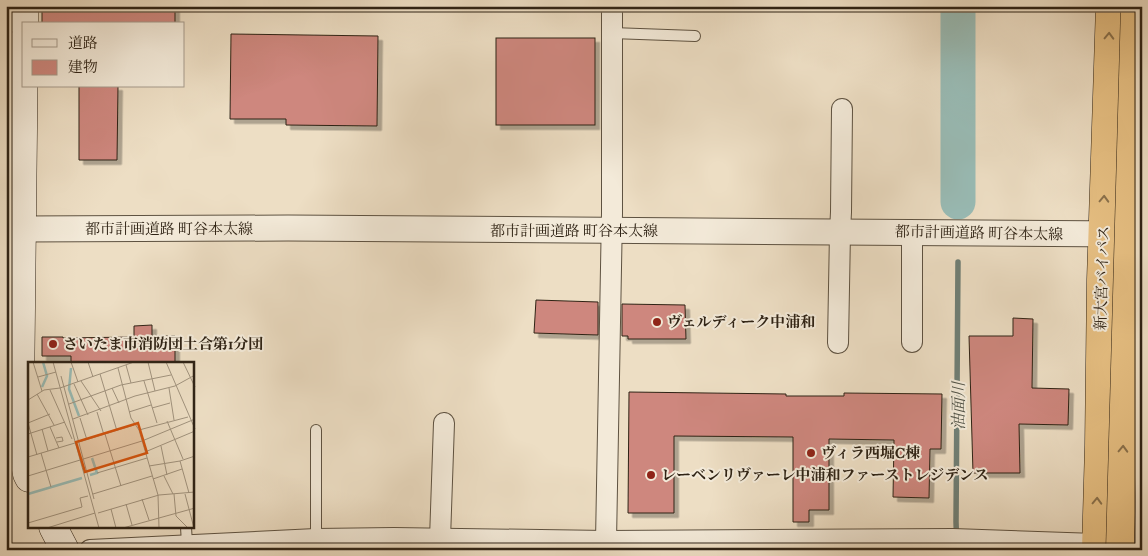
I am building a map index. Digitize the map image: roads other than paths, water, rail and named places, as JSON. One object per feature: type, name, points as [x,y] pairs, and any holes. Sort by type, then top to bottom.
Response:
[{"type":"highway","name":"新大宮バイパス","points":[[1104,548],[1099,446],[1100,280],[1110,6]]},
{"type":"highway","points":[[1104,548],[1134,6]]},
{"type":"highway","points":[[1140,234],[1142,176]]},
{"type":"highway","points":[[1099,446],[1109,400],[1142,316]]},
{"type":"main road","points":[[24,6],[24,22]]},
{"type":"main road","points":[[22,78],[14,230],[24,397],[13,446],[28,476]]},
{"type":"main road","points":[[54,528],[65,550]]},
{"type":"street","points":[[606,541],[612,231],[612,6]]},
{"type":"street","points":[[6,42],[22,40]]},
{"type":"street","points":[[838,343],[842,212],[842,110]]},
{"type":"street","name":"都市計画道路 町谷本太線","points":[[14,230],[288,228],[1140,234]]},
{"type":"street","points":[[912,232],[912,342]]},
{"type":"street","points":[[440,539],[444,423]]},
{"type":"street","points":[[90,550],[186,536],[275,545],[316,538],[394,544],[440,539],[606,541],[640,545],[1075,542],[1104,548]]},
{"type":"lane","points":[[612,33],[696,36]]},
{"type":"lane","points":[[316,430],[316,538]]},
{"type":"waterway","name":"油面川","points":[[958,6],[958,202]]},
{"type":"waterway","name":"油面川","points":[[957,550],[958,262]]},
{"type":"place","name":"ヴェルディーク中浦和","points":[[657,322]]},
{"type":"place","name":"さいたま市消防団土合第1分団","points":[[53,344]]},
{"type":"place","name":"ヴィラ西堀C棟","points":[[811,453]]},
{"type":"place","name":"レーベンリヴァーレ中浦和ファーストレジデンス","points":[[651,475]]}]
